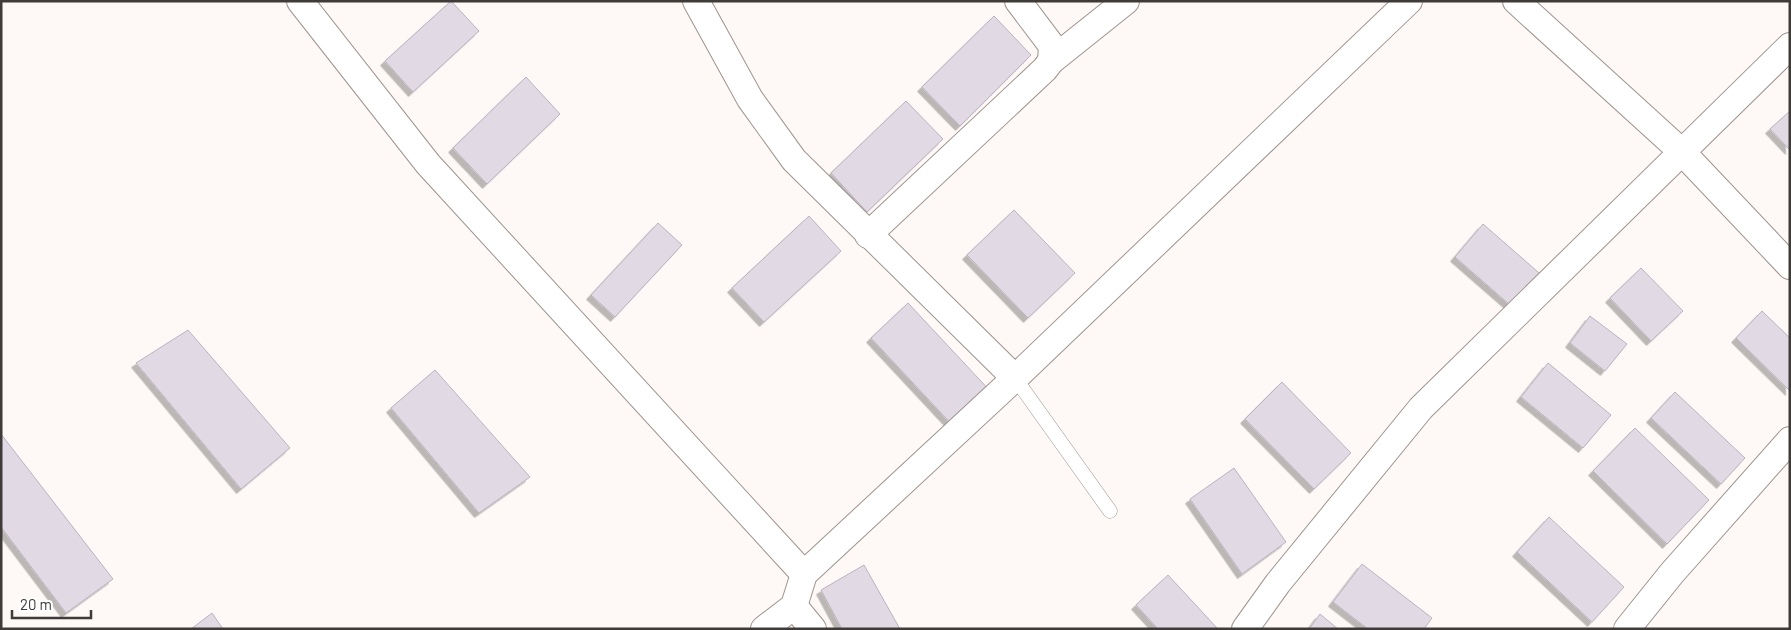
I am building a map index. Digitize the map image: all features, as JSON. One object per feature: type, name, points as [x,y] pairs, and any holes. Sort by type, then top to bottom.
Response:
[{"type":"street","points":[[300,1],[428,164],[804,574]]},
{"type":"street","points":[[696,1],[750,99],[794,160],[1015,378]]},
{"type":"street","points":[[1018,1],[1052,46],[1051,61]]},
{"type":"street","points":[[868,235],[1045,70],[1051,61],[1126,1]]},
{"type":"street","points":[[764,629],[794,606],[804,574],[1015,378],[1409,1]]},
{"type":"street","points":[[1516,1],[1682,152],[1790,266]]},
{"type":"street","points":[[1245,629],[1278,583],[1421,408],[1790,46]]},
{"type":"street","points":[[1627,629],[1672,573],[1790,440]]},
{"type":"street","points":[[794,606],[813,629]]},
{"type":"lane","points":[[1015,378],[1110,511]]},
{"type":"building","points":[[451,1],[479,31],[413,92],[385,61]]},
{"type":"building","points":[[994,16],[1031,55],[960,126],[922,87]]},
{"type":"building","points":[[526,77],[560,114],[487,184],[453,148]]},
{"type":"building","points":[[906,101],[943,139],[867,212],[831,173]]},
{"type":"building","points":[[1790,111],[1790,150],[1770,129]]},
{"type":"building","points":[[1014,210],[1075,273],[1028,318],[967,255]]},
{"type":"building","points":[[809,216],[841,251],[764,322],[732,288]]},
{"type":"building","points":[[658,223],[682,245],[615,317],[591,295]]},
{"type":"building","points":[[1483,224],[1546,279],[1518,312],[1455,257]]},
{"type":"building","points":[[1641,268],[1683,311],[1651,341],[1610,298]]},
{"type":"building","points":[[908,303],[993,394],[956,429],[871,338]]},
{"type":"building","points":[[1762,311],[1790,338],[1790,391],[1736,338]]},
{"type":"building","points":[[1590,316],[1627,344],[1605,371],[1570,343]]},
{"type":"building","points":[[188,330],[290,448],[241,489],[136,363]]},
{"type":"building","points":[[1548,363],[1611,415],[1583,448],[1521,397]]},
{"type":"building","points":[[435,370],[530,477],[479,513],[391,408]]},
{"type":"building","points":[[1282,382],[1351,453],[1314,489],[1245,419]]},
{"type":"building","points":[[1675,392],[1745,458],[1721,484],[1651,418]]},
{"type":"building","points":[[1635,428],[1709,500],[1667,544],[1593,471]]},
{"type":"building","points":[[1,434],[113,579],[66,613],[1,527]]},
{"type":"building","points":[[1234,468],[1286,542],[1242,574],[1190,499]]},
{"type":"building","points":[[1549,517],[1624,587],[1592,622],[1517,552]]},
{"type":"building","points":[[1362,564],[1432,618],[1424,629],[1368,629],[1333,602]]},
{"type":"building","points":[[864,565],[900,629],[842,629],[821,590]]},
{"type":"building","points":[[1168,575],[1216,629],[1158,629],[1136,605]]},
{"type":"building","points":[[212,613],[223,629],[191,629]]},
{"type":"building","points":[[1320,614],[1338,629],[1309,629]]}]
